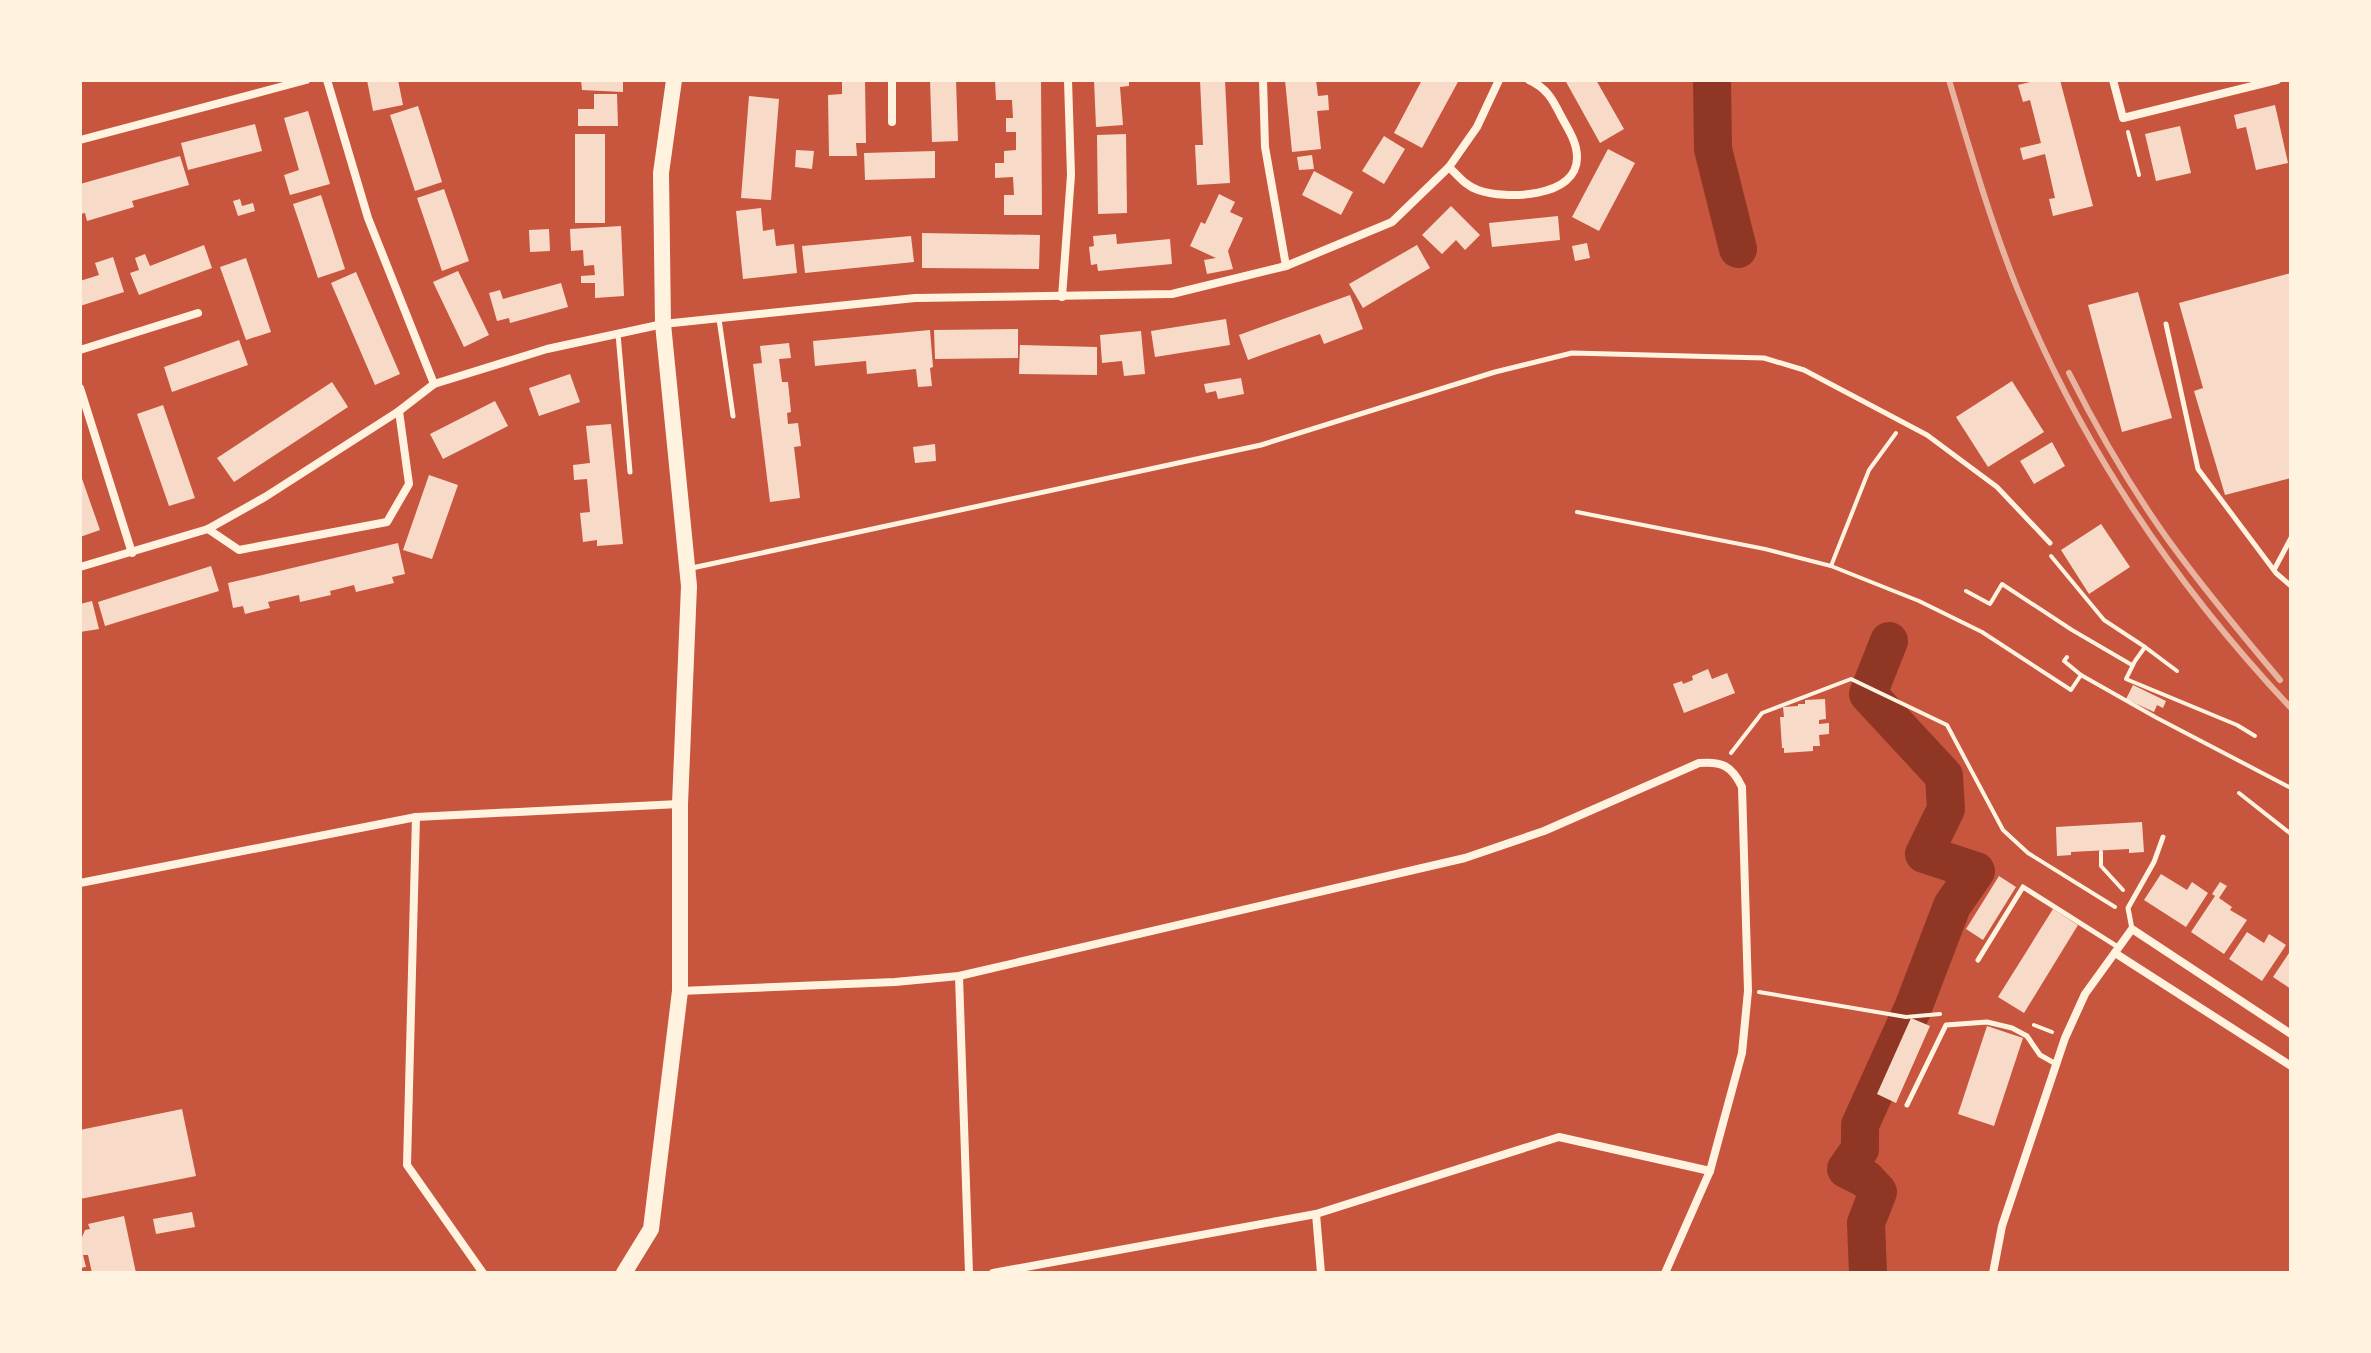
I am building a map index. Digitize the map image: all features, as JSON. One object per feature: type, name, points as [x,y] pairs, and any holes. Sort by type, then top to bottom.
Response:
[{"type":"main road","points":[[624,1273],[651,1229],[680,991],[680,804],[689,586],[663,324],[661,173],[674,80]]},
{"type":"street","points":[[80,140],[306,80]]},
{"type":"street","points":[[327,80],[368,218],[434,384]]},
{"type":"street","points":[[892,80],[892,122]]},
{"type":"street","points":[[1062,297],[1071,175],[1068,80]]},
{"type":"street","points":[[1263,80],[1265,147],[1286,266]]},
{"type":"street","points":[[80,567],[208,529],[265,497],[399,411],[434,384],[547,349],[663,324],[915,298],[1172,294],[1286,266],[1392,222],[1449,167],[1477,127],[1499,80]]},
{"type":"street","points":[[1449,167],[1470,186],[1492,194],[1539,192],[1564,183],[1577,162],[1574,141],[1547,92],[1529,80]]},
{"type":"street","points":[[2113,80],[2123,118],[2277,80]]},
{"type":"street","points":[[80,350],[198,313]]},
{"type":"street","points":[[80,388],[132,553]]},
{"type":"street","points":[[208,529],[239,550],[387,522],[409,484],[399,411]]},
{"type":"street","points":[[680,991],[895,982],[959,976],[1465,858],[1544,831],[1699,763],[1722,764],[1735,773],[1742,787],[1748,991],[1742,1053],[1710,1171],[1665,1273]]},
{"type":"street","points":[[80,883],[416,817],[680,804]]},
{"type":"street","points":[[416,817],[407,1165],[483,1273]]},
{"type":"street","points":[[1993,1273],[2002,1226],[2065,1038],[2085,994],[2132,929],[2291,1034]]},
{"type":"street","points":[[2117,950],[2291,1066]]},
{"type":"street","points":[[959,976],[969,1273]]},
{"type":"street","points":[[993,1273],[1316,1214],[1559,1137],[1710,1171]]},
{"type":"street","points":[[1316,1214],[1321,1273]]},
{"type":"lane","points":[[719,319],[733,416]]},
{"type":"lane","points":[[2166,324],[2198,469],[2274,570],[2291,586]]},
{"type":"lane","points":[[618,334],[630,472]]},
{"type":"lane","points":[[687,569],[1261,445],[1495,372],[1572,353],[1764,358],[1804,370],[1927,435],[1997,487],[2050,543]]},
{"type":"lane","points":[[2274,570],[2290,541]]},
{"type":"lane","points":[[2132,929],[2128,908],[2154,862],[2163,837]]},
{"type":"lane","points":[[1978,960],[2023,887],[2117,950]]},
{"type":"lane","points":[[1907,1105],[1946,1025],[1987,1022],[2012,1028],[2027,1036],[2040,1055],[2056,1064]]},
{"type":"path","points":[[2123,118],[2139,175]]},
{"type":"path","points":[[1831,566],[1869,470],[1904,422]]},
{"type":"path","points":[[1577,512],[1739,543],[1831,566],[1919,601],[1982,632],[2071,690],[2081,675]]},
{"type":"path","points":[[2050,543],[2051,555],[2093,609],[2177,671]]},
{"type":"path","points":[[1966,591],[1990,604],[2002,584],[2132,665]]},
{"type":"path","points":[[2145,647],[2126,679],[2237,725],[2255,736]]},
{"type":"path","points":[[2067,657],[2064,661],[2081,675],[2291,788]]},
{"type":"path","points":[[1722,764],[1762,713],[1851,679],[1947,725],[2003,830],[2028,853],[2117,909],[2132,929]]},
{"type":"path","points":[[2239,793],[2291,834]]},
{"type":"path","points":[[2101,852],[2101,866],[2121,886],[2128,908]]},
{"type":"path","points":[[1748,991],[1906,1017],[1948,1014]]},
{"type":"path","points":[[2023,1020],[2065,1038]]},
{"type":"building","points":[[367,80],[398,80],[403,105],[373,111]]},
{"type":"building","points":[[581,80],[623,80],[623,92],[582,90]]},
{"type":"building","points":[[842,80],[865,80],[866,143],[856,143],[857,156],[829,156],[828,95],[842,94]]},
{"type":"building","points":[[930,80],[956,80],[958,141],[932,142]]},
{"type":"building","points":[[995,80],[1041,80],[1042,215],[1004,215],[1004,195],[1014,195],[1013,177],[995,178],[995,163],[1004,163],[1004,151],[1016,150],[1016,132],[1006,132],[1006,118],[1013,118],[1012,100],[996,100]]},
{"type":"building","points":[[1094,80],[1129,80],[1129,86],[1120,87],[1123,125],[1096,127]]},
{"type":"building","points":[[1200,80],[1225,80],[1230,183],[1197,185],[1195,145],[1203,145]]},
{"type":"building","points":[[1285,80],[1316,80],[1318,96],[1328,95],[1329,110],[1317,111],[1321,149],[1292,152]]},
{"type":"building","points":[[1422,80],[1459,80],[1422,148],[1394,133]]},
{"type":"building","points":[[1565,80],[1596,80],[1624,129],[1600,143]]},
{"type":"building","points":[[2038,80],[2060,80],[2093,206],[2053,216],[2049,199],[2055,198],[2045,154],[2023,160],[2020,148],[2041,143],[2030,100],[2023,102],[2018,85]]},
{"type":"building","points":[[594,94],[617,94],[618,126],[578,126],[578,109],[594,109]]},
{"type":"building","points":[[749,96],[779,99],[771,200],[741,198]]},
{"type":"building","points":[[2275,105],[2288,163],[2256,170],[2246,127],[2237,129],[2234,115]]},
{"type":"building","points":[[418,106],[442,182],[415,191],[390,115]]},
{"type":"building","points":[[308,111],[330,184],[290,195],[284,175],[299,170],[284,118]]},
{"type":"building","points":[[255,124],[262,151],[188,170],[181,143]]},
{"type":"building","points":[[2180,126],[2191,173],[2156,181],[2145,134]]},
{"type":"building","points":[[575,134],[605,134],[605,223],[575,223]]},
{"type":"building","points":[[1126,134],[1127,213],[1098,214],[1097,135]]},
{"type":"building","points":[[1384,136],[1405,149],[1384,184],[1362,171]]},
{"type":"building","points":[[1608,149],[1635,163],[1599,231],[1572,217]]},
{"type":"building","points":[[796,150],[814,151],[812,169],[795,167]]},
{"type":"building","points":[[935,151],[935,178],[865,180],[864,153]]},
{"type":"building","points":[[1312,155],[1314,169],[1299,170],[1297,157]]},
{"type":"building","points":[[180,156],[189,185],[132,201],[134,207],[87,221],[85,213],[80,214],[80,184]]},
{"type":"building","points":[[1314,171],[1353,192],[1341,215],[1302,195]]},
{"type":"building","points":[[444,189],[469,261],[442,271],[417,198]]},
{"type":"building","points":[[1219,194],[1235,202],[1230,212],[1243,218],[1228,251],[1233,269],[1207,274],[1204,260],[1216,258],[1190,246]]},
{"type":"building","points":[[321,195],[345,269],[318,278],[293,204]]},
{"type":"building","points":[[240,199],[242,206],[253,203],[255,211],[238,216],[233,201]]},
{"type":"building","points":[[1451,206],[1480,235],[1465,250],[1456,240],[1442,254],[1422,235]]},
{"type":"building","points":[[761,208],[763,231],[774,229],[776,246],[794,244],[797,273],[743,279],[736,211]]},
{"type":"building","points":[[1558,216],[1560,240],[1492,247],[1489,223]]},
{"type":"building","points":[[621,226],[624,296],[595,298],[595,283],[581,283],[581,276],[595,275],[594,265],[584,266],[583,250],[571,251],[570,229]]},
{"type":"building","points":[[549,229],[550,251],[530,252],[529,230]]},
{"type":"building","points":[[922,233],[1040,235],[1039,269],[922,268]]},
{"type":"building","points":[[1116,234],[1117,244],[1170,239],[1172,264],[1098,271],[1097,264],[1091,265],[1089,247],[1094,246],[1093,236]]},
{"type":"building","points":[[911,236],[914,262],[805,273],[802,246]]},
{"type":"building","points":[[1587,243],[1590,258],[1575,261],[1572,246]]},
{"type":"building","points":[[204,245],[212,268],[139,295],[130,273],[139,270],[135,258],[145,254],[150,266]]},
{"type":"building","points":[[1417,245],[1430,268],[1363,308],[1349,284]]},
{"type":"building","points":[[113,257],[124,292],[80,306],[80,281],[99,275],[95,263]]},
{"type":"building","points":[[246,258],[271,332],[246,340],[220,267]]},
{"type":"building","points":[[458,271],[489,335],[464,347],[433,282]]},
{"type":"building","points":[[356,272],[400,374],[375,385],[331,283]]},
{"type":"building","points":[[2291,273],[2291,478],[2225,495],[2194,391],[2203,388],[2179,303]]},
{"type":"building","points":[[561,283],[568,307],[510,323],[509,318],[497,321],[489,293],[500,290],[503,299]]},
{"type":"building","points":[[2138,292],[2172,418],[2122,432],[2088,305]]},
{"type":"building","points":[[1350,295],[1363,329],[1324,344],[1320,334],[1248,360],[1239,335]]},
{"type":"building","points":[[1226,319],[1230,345],[1155,357],[1151,331]]},
{"type":"building","points":[[1018,329],[1018,358],[935,359],[934,330]]},
{"type":"building","points":[[930,330],[932,386],[918,387],[916,369],[867,374],[866,361],[815,366],[813,341]]},
{"type":"building","points":[[1141,331],[1145,374],[1124,376],[1122,361],[1102,363],[1100,335]]},
{"type":"building","points":[[239,340],[248,365],[172,392],[164,367]]},
{"type":"building","points":[[789,343],[791,358],[779,359],[782,382],[788,382],[791,412],[787,413],[788,424],[798,423],[801,446],[794,447],[800,498],[770,502],[753,364],[762,363],[760,346]]},
{"type":"building","points":[[1020,345],[1097,347],[1097,375],[1019,374]]},
{"type":"building","points":[[570,374],[580,402],[539,416],[529,388]]},
{"type":"building","points":[[1241,378],[1244,394],[1218,399],[1216,391],[1206,393],[1204,384]]},
{"type":"building","points":[[2012,381],[2044,432],[1988,467],[1956,417]]},
{"type":"building","points":[[332,382],[348,407],[234,482],[217,458]]},
{"type":"building","points":[[495,401],[508,426],[443,459],[430,434]]},
{"type":"building","points":[[163,405],[195,498],[169,506],[137,414]]},
{"type":"building","points":[[611,424],[623,544],[597,546],[597,540],[583,542],[580,513],[590,512],[587,479],[574,480],[573,465],[590,463],[586,426]]},
{"type":"building","points":[[2052,442],[2065,466],[2034,484],[2020,461]]},
{"type":"building","points":[[935,444],[936,461],[915,463],[913,447]]},
{"type":"building","points":[[80,473],[100,530],[80,537]]},
{"type":"building","points":[[429,475],[458,485],[432,559],[403,550]]},
{"type":"building","points":[[2101,524],[2130,567],[2089,594],[2061,550]]},
{"type":"building","points":[[398,543],[405,574],[392,577],[394,583],[356,592],[354,585],[330,591],[331,595],[300,602],[299,595],[268,602],[270,608],[245,614],[243,606],[233,608],[228,583]]},
{"type":"building","points":[[211,566],[219,591],[105,626],[98,602]]},
{"type":"building","points":[[92,601],[99,629],[80,632],[80,604]]},
{"type":"building","points":[[1708,669],[1712,679],[1727,673],[1735,693],[1684,713],[1673,684],[1693,680],[1692,676]]},
{"type":"building","points":[[2133,685],[2166,701],[2163,708],[2157,705],[2154,712],[2126,699]]},
{"type":"building","points":[[1825,699],[1826,719],[1819,720],[1819,724],[1829,723],[1829,734],[1819,735],[1820,746],[1813,746],[1813,751],[1784,753],[1780,717],[1784,717],[1783,707],[1805,704],[1805,700]]},
{"type":"building","points":[[2142,822],[2144,852],[2129,853],[2129,849],[2071,852],[2071,855],[2057,856],[2056,827]]},
{"type":"building","points":[[2161,874],[2187,890],[2192,882],[2208,893],[2186,927],[2144,900]]},
{"type":"building","points":[[1999,876],[2016,887],[1983,940],[1966,929]]},
{"type":"building","points":[[2220,882],[2227,886],[2219,898],[2232,907],[2230,910],[2247,920],[2224,954],[2191,932],[2215,896],[2212,894]]},
{"type":"building","points":[[2053,909],[2078,925],[2024,1013],[1998,997]]},
{"type":"building","points":[[2247,932],[2264,943],[2269,934],[2286,945],[2262,981],[2229,959]]},
{"type":"building","points":[[2291,950],[2291,989],[2273,977]]},
{"type":"building","points":[[1911,1018],[1930,1026],[1896,1103],[1877,1094]]},
{"type":"building","points":[[1987,1026],[2023,1038],[1994,1126],[1958,1114]]},
{"type":"building","points":[[182,1109],[196,1176],[80,1199],[80,1130]]},
{"type":"building","points":[[192,1212],[195,1227],[156,1234],[153,1219]]},
{"type":"building","points":[[124,1216],[136,1273],[92,1273],[88,1255],[83,1255],[86,1267],[80,1268],[80,1242],[85,1230],[90,1229],[88,1224]]},
{"type":"waterway","points":[[1712,80],[1713,149],[1738,249]]},
{"type":"waterway","points":[[1868,1273],[1866,1223],[1878,1192],[1866,1179],[1846,1169],[1860,1149],[1860,1125],[1913,1008],[1952,906],[1976,871],[1924,854],[1946,809],[1944,776],[1868,694],[1889,641]]},
{"type":"railway","points":[[1949,80],[2007,262],[2070,403],[2134,511],[2170,562],[2248,661],[2291,708]]},
{"type":"railway","points":[[2069,373],[2116,459],[2155,521],[2209,594],[2280,680]]}]
